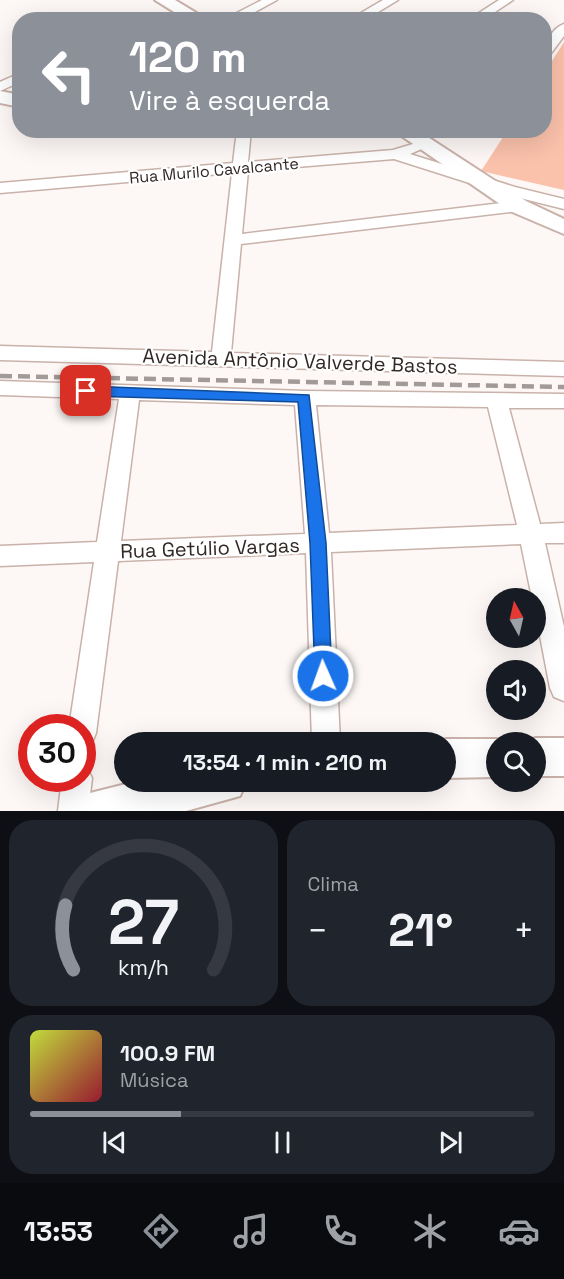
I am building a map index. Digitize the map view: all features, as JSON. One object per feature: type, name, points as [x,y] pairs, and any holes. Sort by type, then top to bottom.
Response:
[{"type":"street","points":[[163,0],[185,12]]},
{"type":"street","points":[[246,12],[271,0]]},
{"type":"street","points":[[370,12],[392,0]]},
{"type":"street","points":[[487,12],[507,0]]},
{"type":"street","points":[[552,43],[564,28]]},
{"type":"street","points":[[221,358],[244,138]]},
{"type":"street","points":[[416,138],[518,206],[564,227]]},
{"type":"street","name":"Rua Murilo Cavalcante","points":[[0,188],[395,154],[426,144]]},
{"type":"street","points":[[395,154],[488,184],[564,204]]},
{"type":"street","points":[[234,240],[518,206]]},
{"type":"street","name":"Avenida Antônio Valverde Bastos","points":[[0,353],[564,369]]},
{"type":"street","name":"Avenida Antônio Valverde Bastos","points":[[0,388],[305,398],[564,401]]},
{"type":"street","points":[[85,714],[130,392]]},
{"type":"street","points":[[305,398],[318,543],[326,732]]},
{"type":"street","points":[[497,401],[531,534],[564,688]]},
{"type":"street","name":"Rua Getúlio Vargas","points":[[0,556],[564,533]]},
{"type":"street","points":[[546,757],[564,757]]},
{"type":"street","points":[[456,759],[486,758]]},
{"type":"street","points":[[73,811],[75,792]]},
{"type":"street","points":[[93,811],[180,792]]},
{"type":"shaded area","points":[[564,42],[564,190],[481,171],[502,138],[552,138],[552,61]]},
{"type":"railway","points":[[0,376],[564,387]]},
{"type":"route","points":[[86,391],[305,398],[318,543],[323,676]]}]
